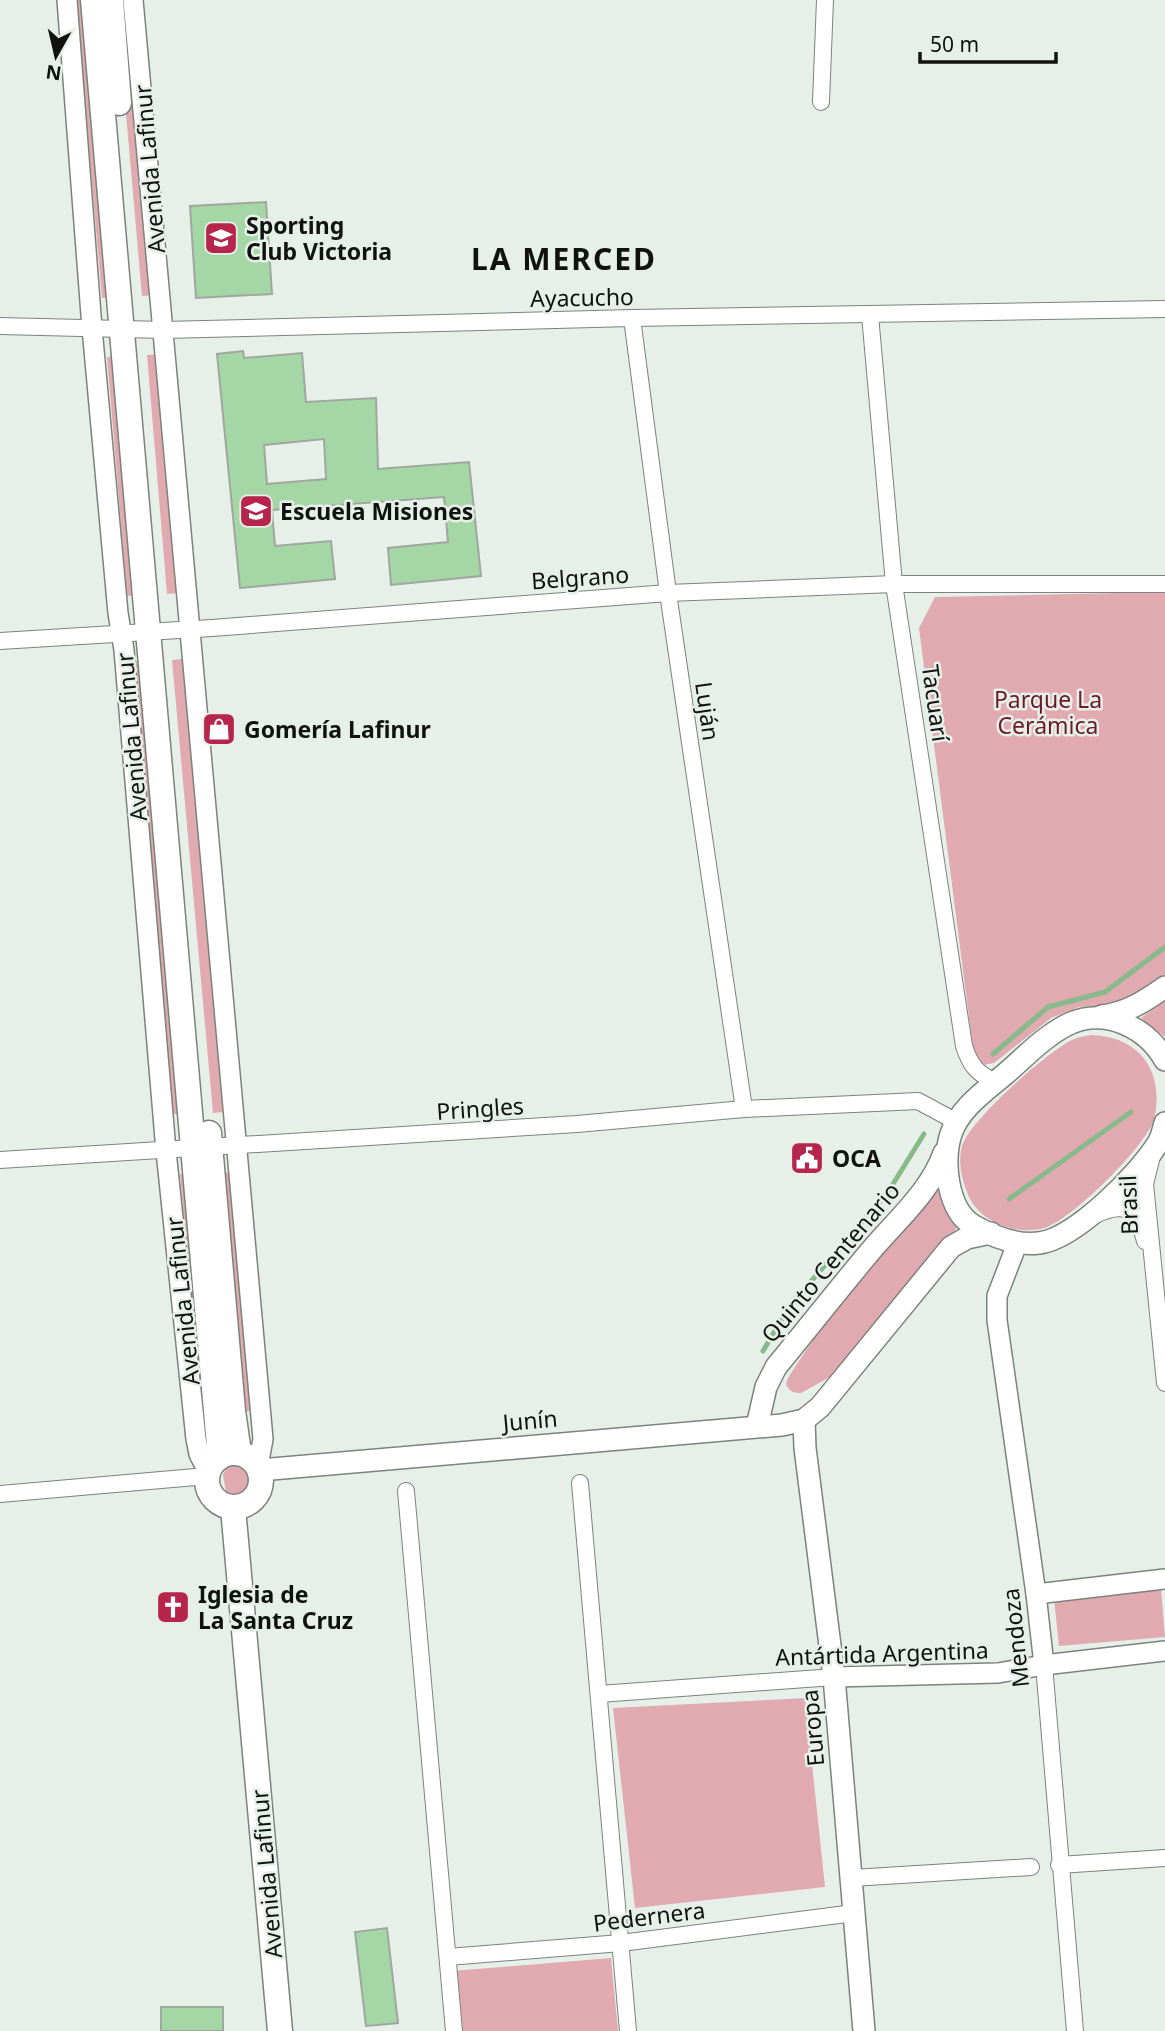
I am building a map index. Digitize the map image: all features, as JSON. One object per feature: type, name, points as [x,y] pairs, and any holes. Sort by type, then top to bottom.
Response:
[{"type":"main road","name":"Avenida Lafinur","points":[[93,0],[130,329],[202,1149],[233,1411],[232,1465]]},
{"type":"main road","name":"Avenida Lafinur","points":[[111,0],[130,329]]},
{"type":"main road","points":[[1162,1132],[1133,1174],[1107,1200],[1068,1233],[1042,1243],[1017,1244],[971,1224],[958,1209],[951,1195],[948,1166],[954,1128],[971,1104],[1054,1032],[1089,1018],[1120,1014],[1143,1003],[1165,987]]},
{"type":"main road","points":[[1089,1018],[1119,1022],[1143,1033],[1156,1044],[1165,1060]]},
{"type":"main road","name":"Quinto Centenario","points":[[757,1426],[766,1387],[776,1367],[927,1186],[939,1167],[954,1128]]},
{"type":"main road","points":[[804,1420],[820,1407],[951,1247],[967,1238],[991,1233]]},
{"type":"main road","name":"Junín","points":[[232,1465],[757,1426],[804,1420]]},
{"type":"main road","name":"Europa","points":[[804,1420],[834,1677],[864,2031]]},
{"type":"main road","points":[[232,1465],[261,1486],[254,1499],[241,1507],[233,1508],[215,1500],[208,1489],[232,1465]]},
{"type":"main road","name":"Avenida Lafinur","points":[[233,1508],[280,2031]]},
{"type":"street","name":"Avenida Lafinur","points":[[67,0],[92,328],[166,1151],[196,1439],[200,1454],[232,1465],[264,1439],[235,1147],[133,0]]},
{"type":"street","points":[[821,102],[825,0]]},
{"type":"street","name":"Ayacucho","points":[[0,326],[164,330],[632,318],[1165,309]]},
{"type":"street","name":"Tacuarí","points":[[870,315],[894,584],[964,1046],[973,1067],[981,1076],[996,1082]]},
{"type":"street","name":"Luján","points":[[632,318],[668,593],[744,1109]]},
{"type":"street","name":"Belgrano","points":[[0,641],[668,593],[894,584],[1165,584]]},
{"type":"street","name":"Pringles","points":[[0,1160],[577,1124],[744,1109],[918,1101],[954,1128]]},
{"type":"street","name":"Brasil","points":[[1162,1132],[1149,1163],[1145,1184],[1165,1383]]},
{"type":"street","name":"Brasil","points":[[1068,1233],[1105,1210],[1127,1209],[1135,1213],[1141,1224],[1152,1270]]},
{"type":"street","name":"Mendoza","points":[[1017,1244],[997,1296],[997,1320],[1044,1665],[1074,2031]]},
{"type":"street","name":"Junín","points":[[0,1494],[232,1465]]},
{"type":"street","points":[[580,1483],[628,2031]]},
{"type":"street","points":[[406,1491],[454,2031]]},
{"type":"street","points":[[1036,1594],[1165,1579]]},
{"type":"street","name":"Antártida Argentina","points":[[599,1694],[834,1677],[998,1673],[1165,1651]]},
{"type":"street","points":[[1059,1865],[1165,1858]]},
{"type":"street","points":[[852,1878],[1031,1867]]},
{"type":"street","name":"Pedernera","points":[[448,1957],[621,1943],[855,1913]]},
{"type":"green space","points":[[76,0],[86,0],[113,297],[102,298]]},
{"type":"green space","points":[[116,0],[127,0],[153,295],[142,296]]},
{"type":"green space","points":[[158,354],[178,593],[167,594],[147,355]]},
{"type":"green space","points":[[118,356],[137,595],[127,596],[107,357]]},
{"type":"green space","name":"Parque La Cerámica","points":[[1165,592],[1165,974],[1128,1000],[1108,1005],[1079,1007],[1051,1018],[994,1063],[983,1065],[974,1056],[919,628],[935,597]]},
{"type":"green space","points":[[183,659],[223,1112],[213,1113],[172,660]]},
{"type":"green space","points":[[133,661],[144,661],[183,1114],[172,1114]]},
{"type":"green space","points":[[1165,1000],[1165,1037],[1141,1018]]},
{"type":"green space","points":[[1092,1035],[1123,1042],[1145,1060],[1156,1086],[1154,1120],[1123,1164],[1074,1210],[1059,1220],[1035,1230],[1019,1230],[993,1221],[975,1206],[963,1181],[961,1152],[968,1134],[994,1104],[1045,1058],[1072,1040]]},
{"type":"green space","points":[[230,1172],[250,1411],[240,1412],[220,1173]]},
{"type":"green space","points":[[180,1174],[190,1174],[210,1413],[200,1414]]},
{"type":"green space","points":[[937,1189],[957,1228],[839,1372],[801,1393],[790,1390],[786,1384],[788,1378],[822,1328]]},
{"type":"green space","points":[[236,1462],[245,1467],[249,1486],[244,1494],[235,1498],[226,1492],[223,1475],[227,1466]]},
{"type":"green space","points":[[1161,1590],[1165,1637],[1059,1646],[1054,1599]]},
{"type":"green space","points":[[805,1698],[825,1887],[635,1908],[613,1708]]},
{"type":"green space","points":[[611,1958],[618,2031],[458,2031],[453,1971]]},
{"type":"building","points":[[266,202],[272,294],[196,298],[190,206]]},
{"type":"building","points":[[243,351],[244,358],[302,353],[306,402],[376,398],[378,469],[469,462],[481,576],[391,585],[388,548],[448,542],[444,497],[272,510],[275,546],[331,541],[335,579],[240,588],[217,354]],"holes":[[[324,439],[326,479],[267,484],[264,445]]]},
{"type":"building","points":[[387,1928],[398,2023],[366,2026],[355,1932]]},
{"type":"building","points":[[161,2007],[223,2007],[223,2031],[161,2031]]},
{"type":"waterway","points":[[993,1054],[1048,1007],[1105,992],[1165,947]]},
{"type":"waterway","points":[[1009,1199],[1131,1112]]},
{"type":"waterway","points":[[763,1351],[789,1307],[888,1192],[924,1134]]},
{"type":"place","name":"Sporting Club Victoria","points":[[221,238]]},
{"type":"place","name":"Escuela Misiones","points":[[256,511]]},
{"type":"place","name":"Gomería Lafinur","points":[[219,729]]},
{"type":"place","name":"OCA","points":[[807,1158]]},
{"type":"place","name":"Iglesia de La Santa Cruz","points":[[173,1607]]},
{"type":"district","name":"LA MERCED","points":[[564,258]]}]
